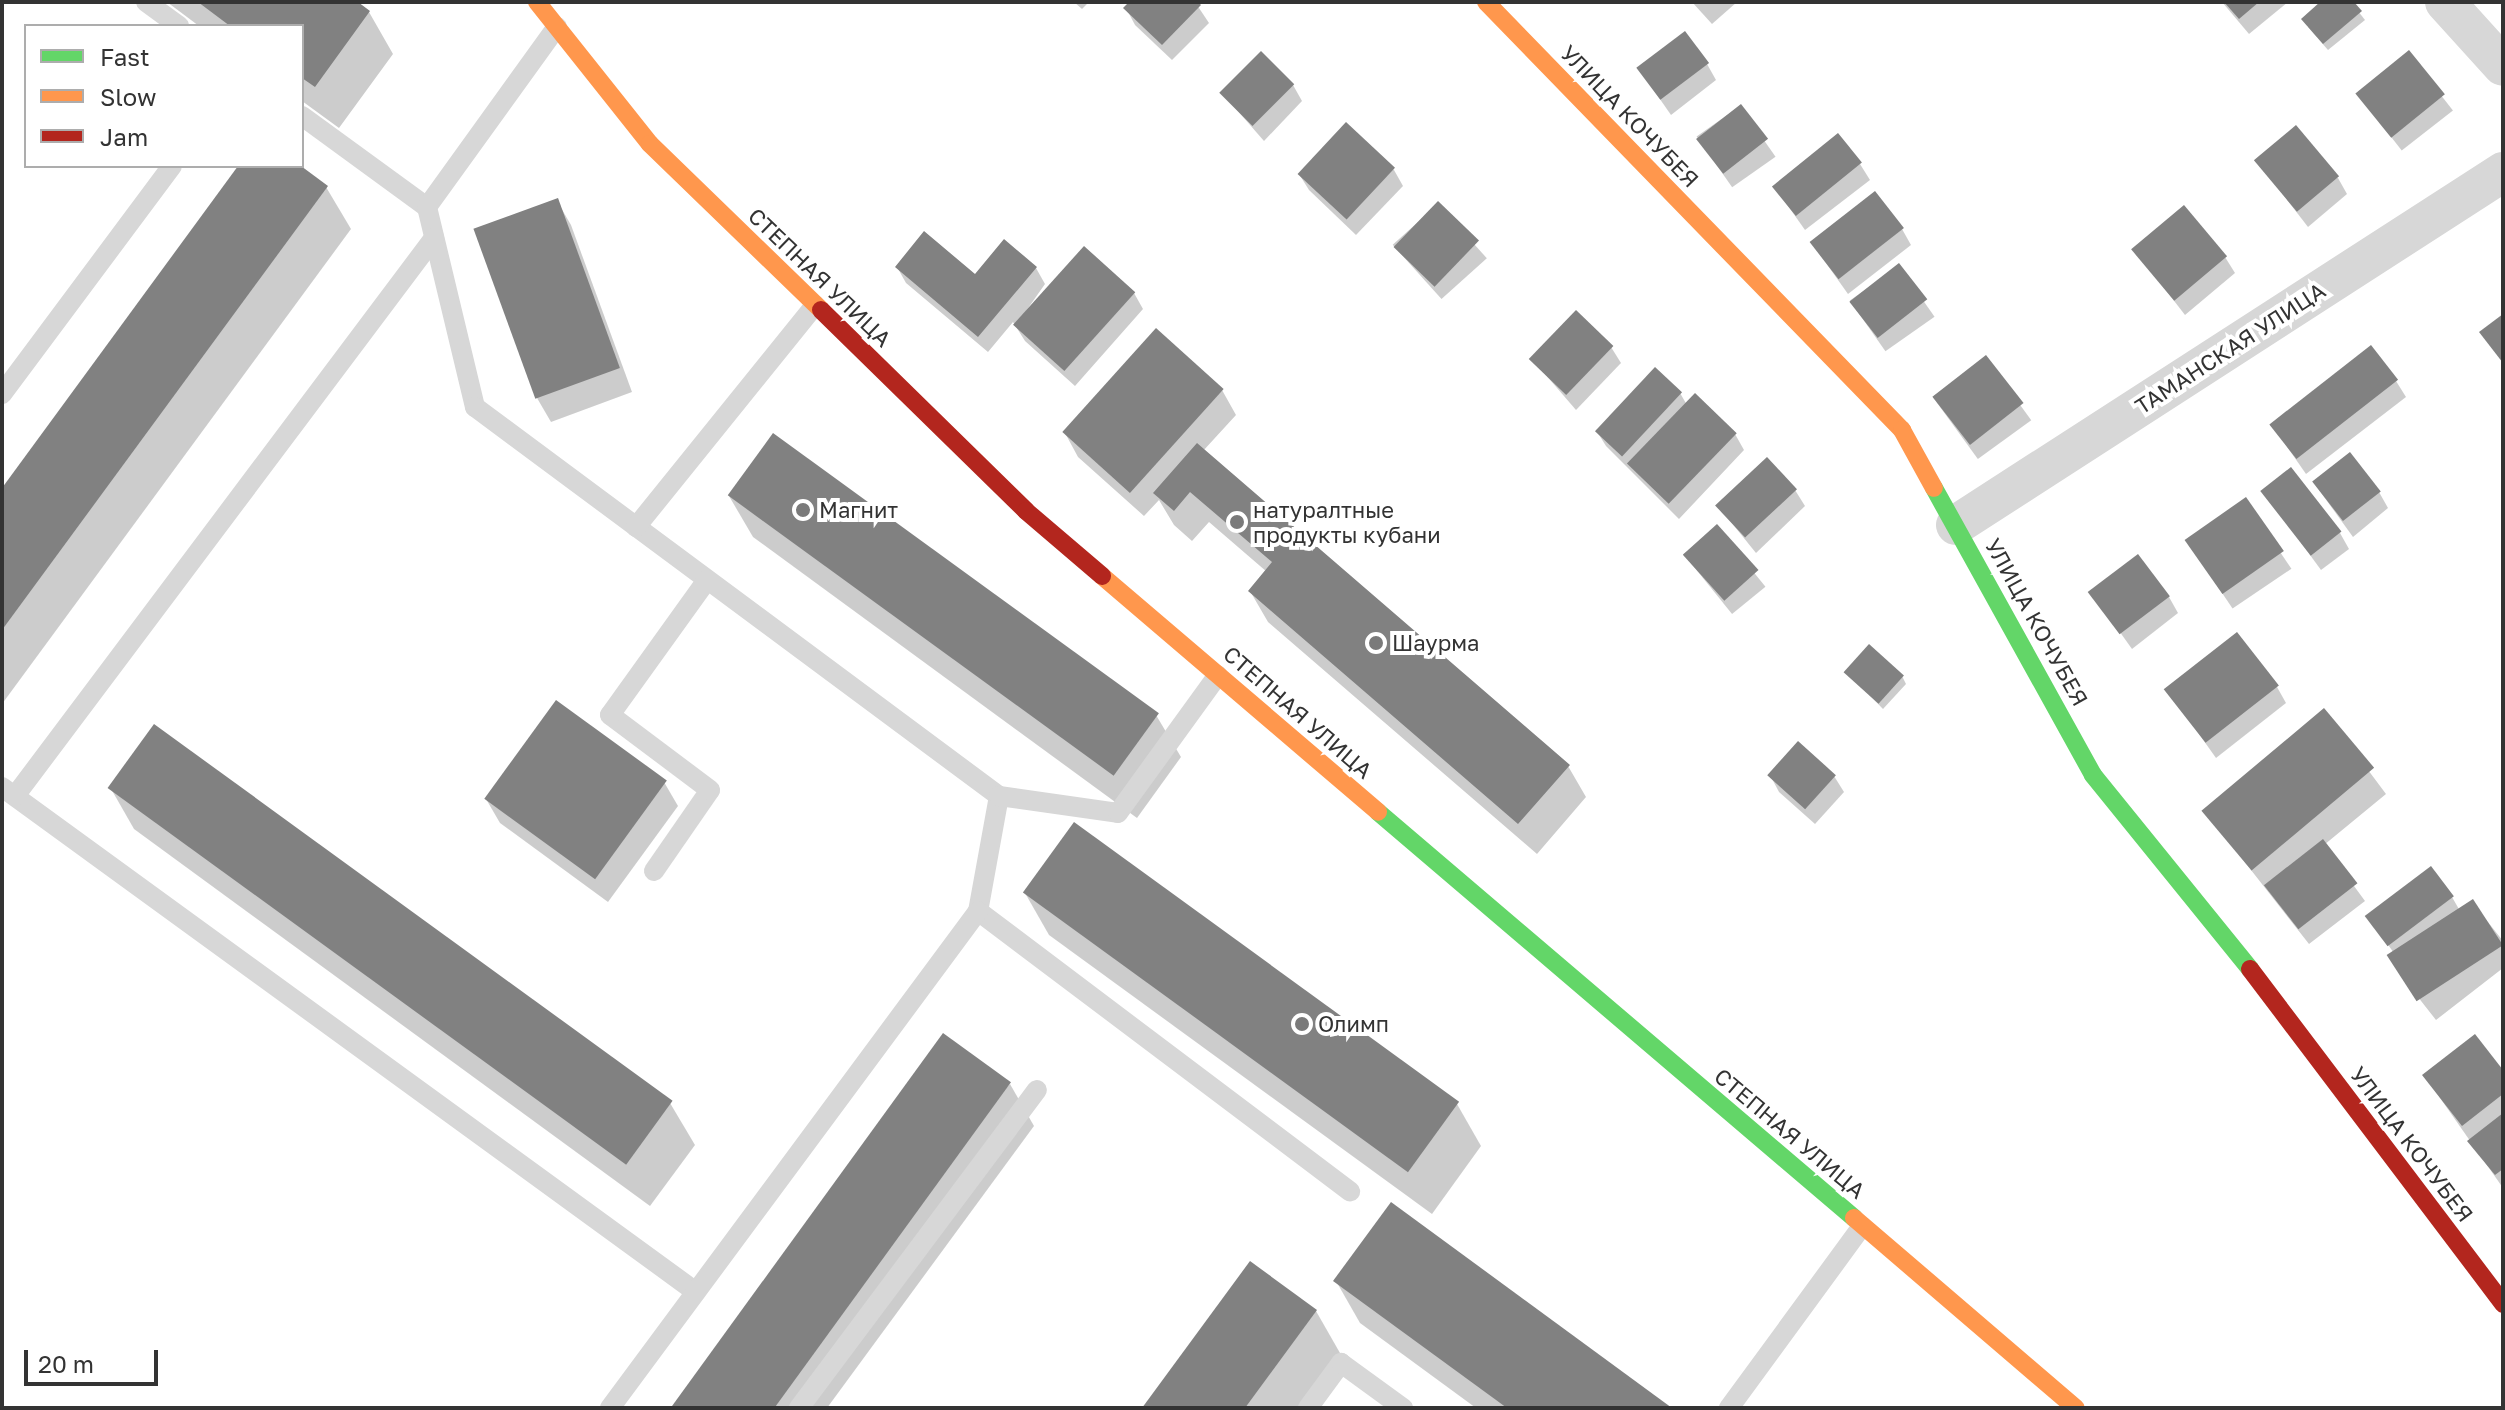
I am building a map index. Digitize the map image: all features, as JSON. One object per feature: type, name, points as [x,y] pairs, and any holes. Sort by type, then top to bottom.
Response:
[{"type":"main road","name":"СТЕПНАЯ УЛИЦА","points":[[537,2],[650,144],[1026,511],[2076,1408]]},
{"type":"main road","name":"УЛИЦА КОЧУБЕЯ","points":[[1486,2],[1902,430],[2093,775],[2230,942],[2503,1304]]},
{"type":"street","points":[[2445,2],[2503,66]]},
{"type":"street","name":"ТАМАНСКАЯ УЛИЦА","points":[[1956,525],[2503,172]]},
{"type":"lane","points":[[146,2],[176,24]]},
{"type":"lane","points":[[427,207],[557,27]]},
{"type":"lane","points":[[304,117],[427,207],[475,407],[999,796],[1118,813],[1218,675]]},
{"type":"lane","points":[[2,394],[171,168]]},
{"type":"lane","points":[[434,238],[8,792],[696,1292]]},
{"type":"lane","points":[[636,527],[815,305]]},
{"type":"lane","points":[[654,871],[710,790],[610,715],[707,580]]},
{"type":"lane","points":[[610,1408],[978,911],[999,796]]},
{"type":"lane","points":[[978,911],[1350,1191]]},
{"type":"lane","points":[[799,1408],[1037,1090]]},
{"type":"lane","points":[[1729,1408],[1862,1226]]},
{"type":"lane","points":[[1308,1408],[1341,1363],[1403,1408]]},
{"type":"building","points":[[198,2],[358,2],[370,11],[315,87],[304,79],[304,24],[227,24]]},
{"type":"building","points":[[1129,2],[1198,2],[1201,5],[1162,45],[1123,8]]},
{"type":"building","points":[[2224,2],[2259,2],[2239,19]]},
{"type":"building","points":[[2320,2],[2354,2],[2362,11],[2323,44],[2301,19]]},
{"type":"building","points":[[1685,31],[1709,63],[1660,100],[1636,68]]},
{"type":"building","points":[[2409,50],[2445,94],[2391,138],[2355,93]]},
{"type":"building","points":[[1261,51],[1294,84],[1253,126],[1219,93]]},
{"type":"building","points":[[1741,104],[1768,139],[1723,174],[1696,139]]},
{"type":"building","points":[[1346,122],[1395,168],[1347,220],[1298,174]]},
{"type":"building","points":[[2296,125],[2339,176],[2297,212],[2254,160]]},
{"type":"building","points":[[1838,133],[1862,163],[1796,216],[1772,186]]},
{"type":"building","points":[[237,168],[304,168],[328,186],[2,630],[2,488]]},
{"type":"building","points":[[1875,191],[1904,228],[1839,279],[1810,242]]},
{"type":"building","points":[[558,198],[620,368],[535,399],[473,229]]},
{"type":"building","points":[[1438,201],[1479,241],[1435,287],[1394,247]]},
{"type":"building","points":[[2184,205],[2227,256],[2174,301],[2131,249]]},
{"type":"building","points":[[924,231],[975,274],[1004,239],[1037,267],[978,337],[895,267]]},
{"type":"building","points":[[1084,246],[1135,292],[1064,371],[1013,325]]},
{"type":"building","points":[[1899,263],[1927,299],[1878,338],[1849,302]]},
{"type":"building","points":[[1576,310],[1613,346],[1566,395],[1529,359]]},
{"type":"building","points":[[2503,314],[2503,363],[2479,332]]},
{"type":"building","points":[[1156,328],[1224,389],[1130,493],[1062,432]]},
{"type":"building","points":[[2371,345],[2398,380],[2296,459],[2269,424]]},
{"type":"building","points":[[1986,355],[2024,403],[1970,445],[1932,397]]},
{"type":"building","points":[[1655,367],[1682,392],[1622,457],[1595,431]]},
{"type":"building","points":[[1695,393],[1737,433],[1669,504],[1627,463]]},
{"type":"building","points":[[773,433],[1159,713],[1114,776],[728,495]]},
{"type":"building","points":[[1197,443],[1570,765],[1518,824],[1248,591],[1272,562],[1190,492],[1174,511],[1153,493]]},
{"type":"building","points":[[2350,452],[2381,491],[2343,521],[2312,482]]},
{"type":"building","points":[[1767,457],[1797,489],[1745,538],[1715,505]]},
{"type":"building","points":[[2291,467],[2341,532],[2311,556],[2260,491]]},
{"type":"building","points":[[2246,497],[2284,551],[2222,594],[2185,540]]},
{"type":"building","points":[[1717,524],[1758,570],[1724,601],[1683,555]]},
{"type":"building","points":[[2138,554],[2170,596],[2120,634],[2088,592]]},
{"type":"building","points":[[2237,632],[2279,686],[2206,743],[2164,689]]},
{"type":"building","points":[[1869,644],[1904,675],[1879,704],[1844,672]]},
{"type":"building","points":[[556,700],[667,781],[595,879],[484,799]]},
{"type":"building","points":[[2324,708],[2374,768],[2252,871],[2201,811]]},
{"type":"building","points":[[154,724],[673,1101],[626,1165],[108,788]]},
{"type":"building","points":[[1798,741],[1836,775],[1805,809],[1767,775]]},
{"type":"building","points":[[1074,822],[1459,1102],[1408,1172],[1023,892]]},
{"type":"building","points":[[2323,839],[2357,883],[2298,929],[2264,885]]},
{"type":"building","points":[[2431,866],[2454,896],[2388,946],[2365,916]]},
{"type":"building","points":[[2473,899],[2503,945],[2417,1001],[2387,955]]},
{"type":"building","points":[[943,1033],[1011,1082],[774,1408],[671,1408]]},
{"type":"building","points":[[2475,1034],[2503,1070],[2503,1094],[2462,1126],[2422,1075]]},
{"type":"building","points":[[2503,1113],[2503,1169],[2495,1175],[2467,1141]]},
{"type":"building","points":[[1391,1202],[1672,1408],[1507,1408],[1333,1281]]},
{"type":"building","points":[[1250,1261],[1317,1310],[1245,1408],[1142,1408]]},
{"type":"traffic: fast","points":[[1934,488],[2093,775],[2250,969]]},
{"type":"traffic: fast","points":[[1378,812],[1854,1218]]},
{"type":"traffic: slow","points":[[537,2],[650,144],[821,310]]},
{"type":"traffic: slow","points":[[1486,2],[1902,430],[1934,488]]},
{"type":"traffic: slow","points":[[1102,576],[1378,812]]},
{"type":"traffic: slow","points":[[1854,1218],[2076,1408]]},
{"type":"traffic: jam","points":[[821,310],[1026,511],[1102,576]]},
{"type":"traffic: jam","points":[[2250,969],[2503,1304]]},
{"type":"place","name":"Магнит","points":[[803,510]]},
{"type":"place","name":"натуралтные продукты кубани","points":[[1237,522]]},
{"type":"place","name":"Шаурма","points":[[1376,643]]},
{"type":"place","name":"Олимп","points":[[1302,1024]]}]
